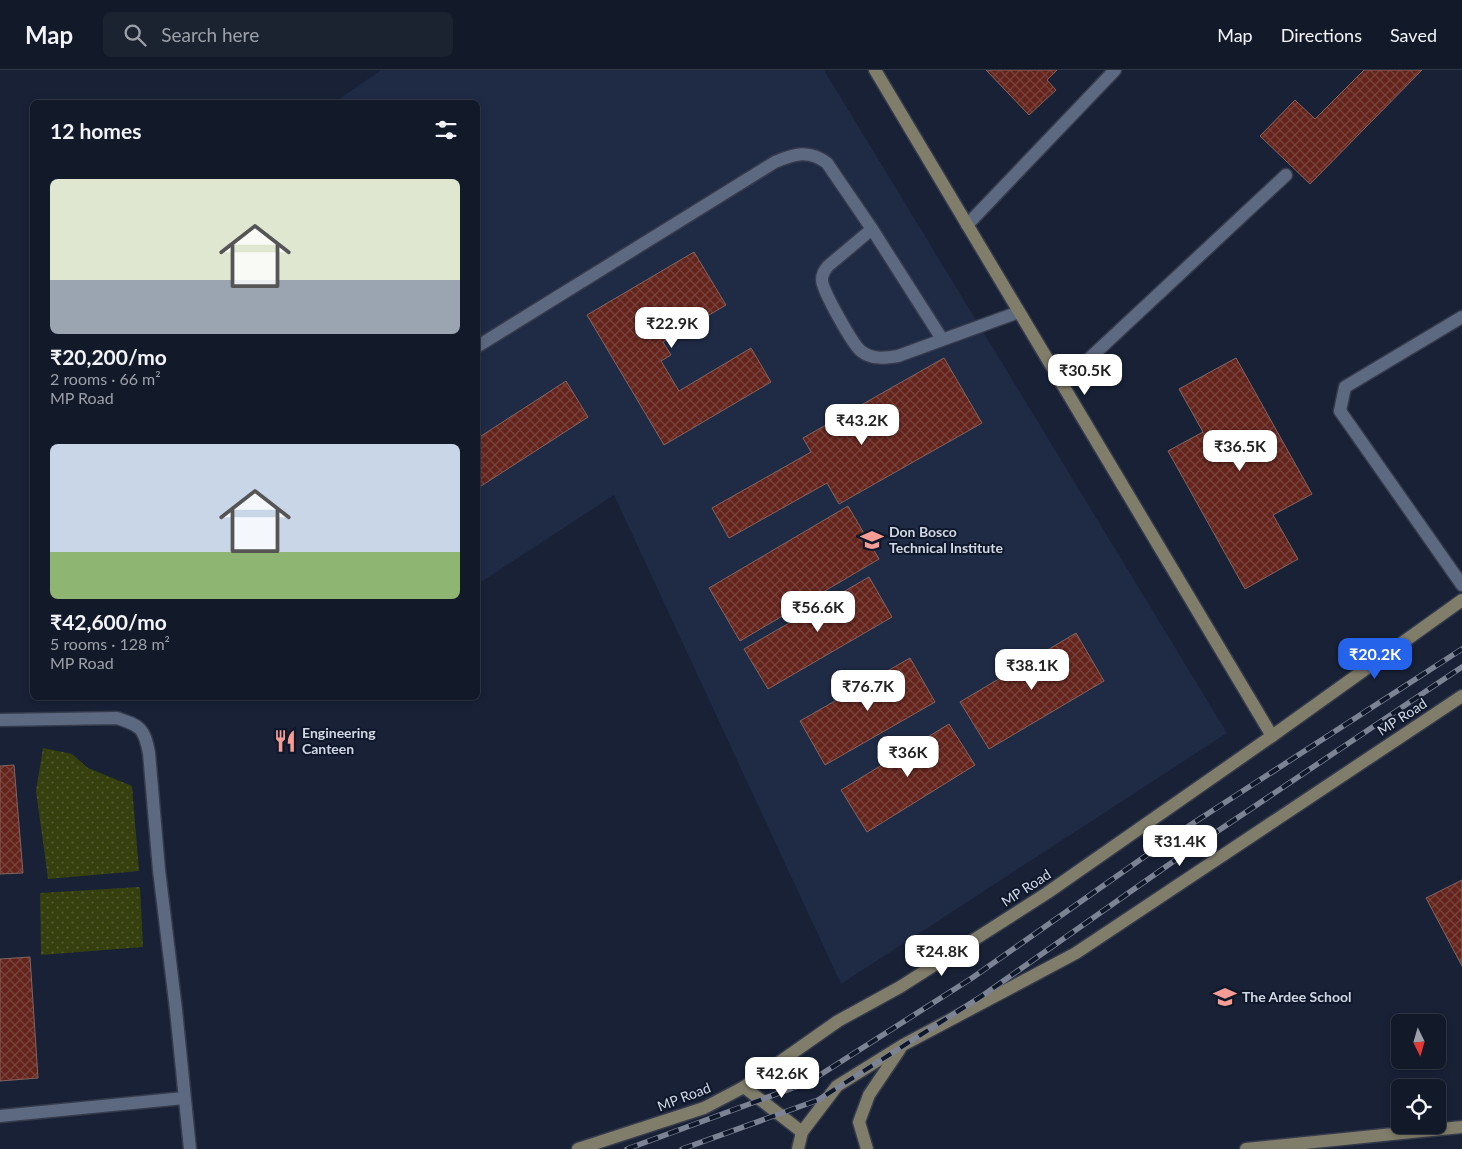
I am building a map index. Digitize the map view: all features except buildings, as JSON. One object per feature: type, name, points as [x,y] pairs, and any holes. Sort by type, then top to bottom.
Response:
[{"type":"main road","points":[[875,70],[1272,736]]},
{"type":"main road","name":"MP Road","points":[[578,1149],[704,1108],[744,1086],[838,1021],[900,988],[1047,893],[1272,736],[1462,600]]},
{"type":"main road","name":"MP Road","points":[[798,1149],[802,1132],[837,1086],[903,1045],[1076,953],[1462,696]]},
{"type":"main road","points":[[867,1149],[859,1122],[862,1113],[869,1095],[903,1045]]},
{"type":"main road","points":[[744,1086],[802,1132]]},
{"type":"main road","points":[[1246,1149],[1462,1127]]},
{"type":"lane","points":[[967,225],[1115,70]]},
{"type":"lane","points":[[480,345],[775,162],[788,156],[799,154],[819,157],[827,163],[942,338]]},
{"type":"lane","points":[[1062,384],[1286,175]]},
{"type":"lane","points":[[872,229],[828,266],[823,273],[822,280],[826,294],[857,347],[867,355],[884,358],[898,356],[942,338],[1019,312]]},
{"type":"lane","points":[[1462,318],[1345,387],[1340,411],[1462,585]]},
{"type":"lane","points":[[0,720],[117,718],[141,729],[145,736],[149,753],[159,870],[190,1149]]},
{"type":"lane","points":[[0,1116],[184,1098]]},
{"type":"shaded area","name":"Don Bosco Technical Institute","points":[[381,70],[824,70],[1227,733],[841,984],[614,495],[480,583],[480,100],[338,100]]},
{"type":"green space","points":[[43,748],[72,754],[88,768],[132,786],[139,871],[48,879],[36,791]]},
{"type":"green space","points":[[140,887],[143,947],[41,955],[40,893]]},
{"type":"railway","points":[[627,1149],[809,1082],[972,978],[1181,831],[1462,649]]},
{"type":"railway","points":[[682,1149],[818,1100],[982,996],[1191,849],[1462,667]]},
{"type":"place","name":"Don Bosco Technical Institute","points":[[872,540]]},
{"type":"place","name":"Engineering Canteen","points":[[285,741]]},
{"type":"place","name":"The Ardee School","points":[[1225,997]]}]
